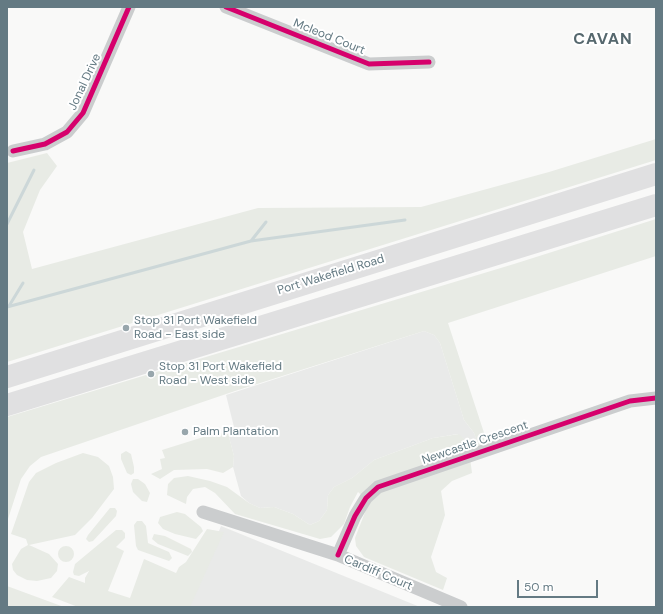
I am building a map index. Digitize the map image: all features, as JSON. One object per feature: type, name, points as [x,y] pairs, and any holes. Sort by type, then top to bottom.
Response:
[{"type":"highway","name":"Port Wakefield Road","points":[[7,376],[656,174]]},
{"type":"highway","points":[[7,405],[656,206]]},
{"type":"street","name":"Jonal Drive","points":[[13,151],[45,144],[67,132],[83,113],[129,7]]},
{"type":"street","name":"Mcleod Court","points":[[226,7],[369,64],[429,62]]},
{"type":"street","name":"Newcastle Crescent","points":[[338,555],[362,504],[371,492],[378,487],[630,401],[656,398]]},
{"type":"street","name":"Cardiff Court","points":[[203,512],[338,555],[461,607]]},
{"type":"shaded area","points":[[656,139],[656,160],[7,362],[7,163],[47,153],[57,166],[40,190],[23,232],[32,269],[258,208],[421,207],[549,172]]},
{"type":"shaded area","points":[[656,219],[656,256],[448,323],[489,448],[480,451],[474,433],[464,420],[440,343],[434,335],[424,331],[235,391],[41,457],[30,466],[21,479],[7,522],[7,417],[514,264]]},
{"type":"shaded area","points":[[424,331],[434,335],[440,343],[464,420],[474,433],[477,441],[468,443],[458,434],[433,438],[374,460],[352,478],[334,487],[328,495],[327,510],[319,521],[310,525],[293,514],[274,507],[260,508],[249,503],[241,496],[233,467],[234,456],[228,433],[235,431],[226,395]]},
{"type":"shaded area","points":[[228,433],[234,456],[233,467],[223,473],[207,469],[174,470],[160,479],[151,474],[162,469],[160,459],[165,458],[162,450],[213,434]]},
{"type":"shaded area","points":[[459,434],[468,443],[472,473],[452,481],[441,491],[445,515],[431,557],[436,572],[447,578],[443,590],[364,557],[356,546],[355,538],[369,502],[358,492],[350,507],[344,524],[331,537],[320,539],[235,514],[215,493],[205,487],[193,489],[187,497],[186,504],[167,495],[168,484],[174,478],[188,476],[227,487],[249,503],[260,508],[274,507],[293,514],[310,525],[319,521],[327,510],[328,495],[334,487],[352,478],[374,460],[433,438]]},
{"type":"shaded area","points":[[126,451],[131,454],[134,467],[134,473],[131,475],[127,473],[121,459],[121,454]]},
{"type":"shaded area","points":[[83,453],[98,457],[109,466],[113,477],[114,489],[92,518],[75,535],[29,545],[49,554],[58,564],[57,571],[51,578],[37,581],[27,580],[17,575],[13,570],[12,564],[21,549],[28,545],[26,539],[11,534],[29,482],[36,473],[56,463]]},
{"type":"shaded area","points":[[133,479],[138,479],[145,484],[150,493],[147,502],[142,501],[133,492],[131,484]]},
{"type":"shaded area","points":[[110,508],[115,508],[117,511],[116,516],[93,541],[89,542],[86,539],[88,535]]},
{"type":"shaded area","points":[[177,512],[185,514],[201,527],[203,531],[196,539],[175,534],[163,529],[158,523],[160,517]]},
{"type":"shaded area","points":[[137,521],[142,521],[146,526],[148,543],[169,552],[172,558],[169,561],[138,550],[136,546],[134,525]]},
{"type":"shaded area","points":[[221,526],[420,607],[189,607]]},
{"type":"shaded area","points":[[207,529],[224,532],[190,607],[78,607],[52,597],[69,577],[85,583],[85,578],[89,571],[79,576],[74,575],[73,572],[75,564],[116,530],[122,530],[125,533],[125,538],[116,547],[124,551],[108,591],[130,598],[144,559],[176,573],[179,567],[186,562]]},
{"type":"shaded area","points":[[154,534],[165,536],[191,549],[192,552],[188,556],[158,544],[152,539]]},
{"type":"shaded area","points":[[66,546],[73,551],[74,554],[69,561],[66,562],[59,557],[58,554],[63,547]]},
{"type":"shaded area","points":[[7,586],[64,607],[7,607]]},
{"type":"waterway","points":[[7,224],[34,170]]},
{"type":"waterway","points":[[7,307],[251,241],[405,220]]},
{"type":"waterway","points":[[251,241],[266,222]]},
{"type":"waterway","points":[[9,306],[23,283]]},
{"type":"cycle path","points":[[13,151],[45,144],[67,132],[83,113],[129,7]]},
{"type":"cycle path","points":[[226,7],[369,64],[429,62]]},
{"type":"cycle path","points":[[338,555],[355,516],[366,498],[378,487],[630,401],[656,398]]},
{"type":"place","name":"Stop 31 Port Wakefield Road - East side","points":[[126,328]]},
{"type":"place","name":"Stop 31 Port Wakefield Road - West side","points":[[151,374]]},
{"type":"place","name":"Palm Plantation","points":[[185,432]]},
{"type":"district","name":"CAVAN","points":[[603,40]]}]
